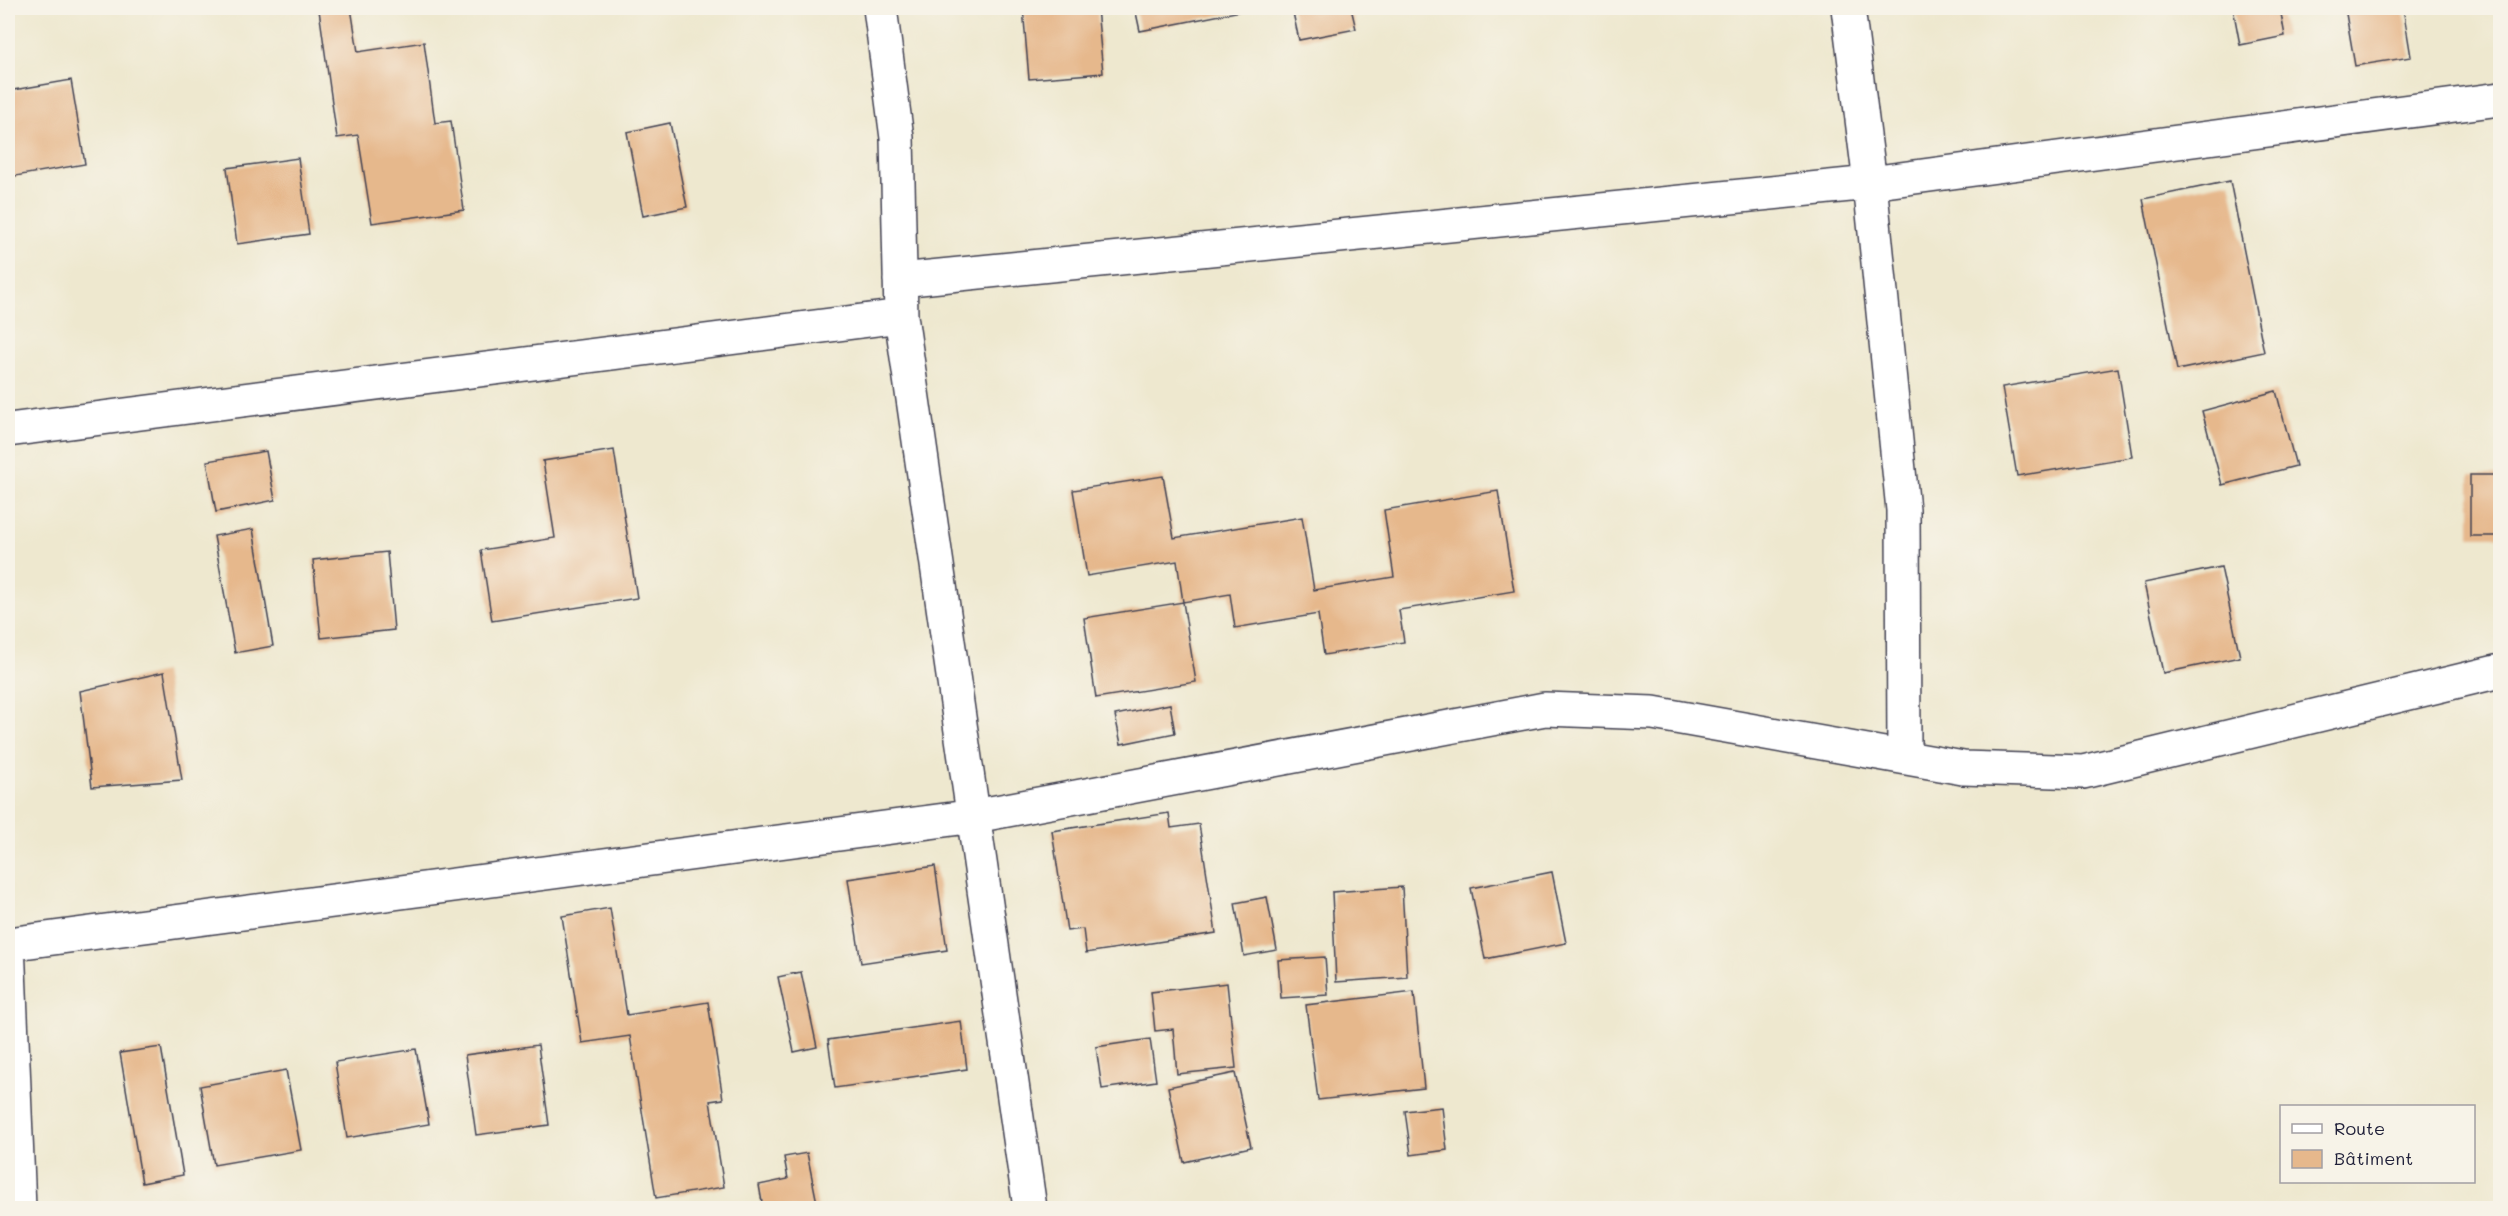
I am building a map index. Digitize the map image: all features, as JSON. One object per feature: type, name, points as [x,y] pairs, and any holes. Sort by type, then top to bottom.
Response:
[{"type":"street","points":[[880,8],[897,138],[901,316],[1030,1209]]},
{"type":"street","points":[[1848,8],[1870,183],[1903,510],[1904,757]]},
{"type":"street","points":[[900,280],[1870,183],[2500,99]]},
{"type":"street","points":[[8,430],[901,316]]},
{"type":"street","points":[[19,1209],[8,944],[975,816],[1545,709],[1653,712],[1963,768],[2083,772],[2500,671]]},
{"type":"building","points":[[351,8],[358,52],[424,42],[435,123],[451,121],[464,210],[372,223],[358,135],[337,138],[319,10]]},
{"type":"building","points":[[1023,8],[1097,8],[1103,73],[1029,79]]},
{"type":"building","points":[[1135,8],[1251,8],[1251,9],[1140,31]]},
{"type":"building","points":[[1292,8],[1351,8],[1356,29],[1299,40]]},
{"type":"building","points":[[2233,8],[2280,8],[2285,36],[2240,45]]},
{"type":"building","points":[[2345,8],[2403,8],[2411,57],[2355,66]]},
{"type":"building","points":[[71,80],[85,164],[10,177],[8,91]]},
{"type":"building","points":[[670,123],[687,207],[643,216],[627,132]]},
{"type":"building","points":[[298,158],[309,234],[237,244],[227,168]]},
{"type":"building","points":[[2230,181],[2264,352],[2177,370],[2143,199]]},
{"type":"building","points":[[2118,368],[2132,457],[2017,476],[2002,387]]},
{"type":"building","points":[[2276,391],[2296,466],[2222,485],[2202,411]]},
{"type":"building","points":[[614,450],[637,598],[492,621],[481,550],[555,538],[543,461]]},
{"type":"building","points":[[266,451],[275,500],[216,512],[207,461]]},
{"type":"building","points":[[2470,475],[2500,475],[2500,536],[2470,536]]},
{"type":"building","points":[[1163,476],[1174,538],[1302,517],[1314,590],[1394,577],[1384,510],[1498,491],[1514,591],[1399,610],[1404,642],[1324,655],[1318,614],[1235,628],[1230,594],[1183,602],[1177,561],[1087,576],[1073,490]]},
{"type":"building","points":[[253,529],[273,646],[235,653],[214,536]]},
{"type":"building","points":[[387,552],[394,630],[321,638],[313,560]]},
{"type":"building","points":[[2221,567],[2240,657],[2163,673],[2144,583]]},
{"type":"building","points":[[1183,602],[1196,682],[1096,698],[1084,618]]},
{"type":"building","points":[[164,672],[182,780],[92,787],[80,691]]},
{"type":"building","points":[[1170,704],[1175,733],[1121,744],[1115,715]]},
{"type":"building","points":[[1169,813],[1171,828],[1199,824],[1216,933],[1086,953],[1083,929],[1067,931],[1052,831]]},
{"type":"building","points":[[935,866],[947,950],[861,963],[848,879]]},
{"type":"building","points":[[1552,872],[1566,943],[1485,959],[1471,888]]},
{"type":"building","points":[[1402,887],[1407,977],[1336,982],[1332,892]]},
{"type":"building","points":[[1267,897],[1277,950],[1244,956],[1235,903]]},
{"type":"building","points":[[610,908],[627,1015],[708,1002],[723,1099],[710,1101],[724,1187],[656,1198],[630,1036],[582,1043],[562,916]]},
{"type":"building","points":[[1325,957],[1328,995],[1281,998],[1278,960]]},
{"type":"building","points":[[801,972],[817,1047],[794,1052],[778,977]]},
{"type":"building","points":[[1227,983],[1236,1068],[1177,1074],[1173,1029],[1155,1031],[1151,992]]},
{"type":"building","points":[[1414,992],[1424,1088],[1318,1100],[1306,1005]]},
{"type":"building","points":[[961,1021],[967,1069],[835,1088],[828,1040]]},
{"type":"building","points":[[1150,1039],[1156,1081],[1102,1089],[1096,1047]]},
{"type":"building","points":[[538,1045],[549,1125],[476,1135],[465,1055]]},
{"type":"building","points":[[161,1047],[183,1175],[142,1183],[120,1053]]},
{"type":"building","points":[[416,1049],[429,1124],[347,1138],[335,1062]]},
{"type":"building","points":[[286,1070],[301,1150],[214,1165],[200,1086]]},
{"type":"building","points":[[1235,1073],[1251,1147],[1184,1162],[1168,1087]]},
{"type":"building","points":[[1442,1107],[1447,1150],[1411,1155],[1405,1111]]},
{"type":"building","points":[[807,1153],[818,1208],[763,1208],[759,1185],[788,1179],[784,1157]]}]
